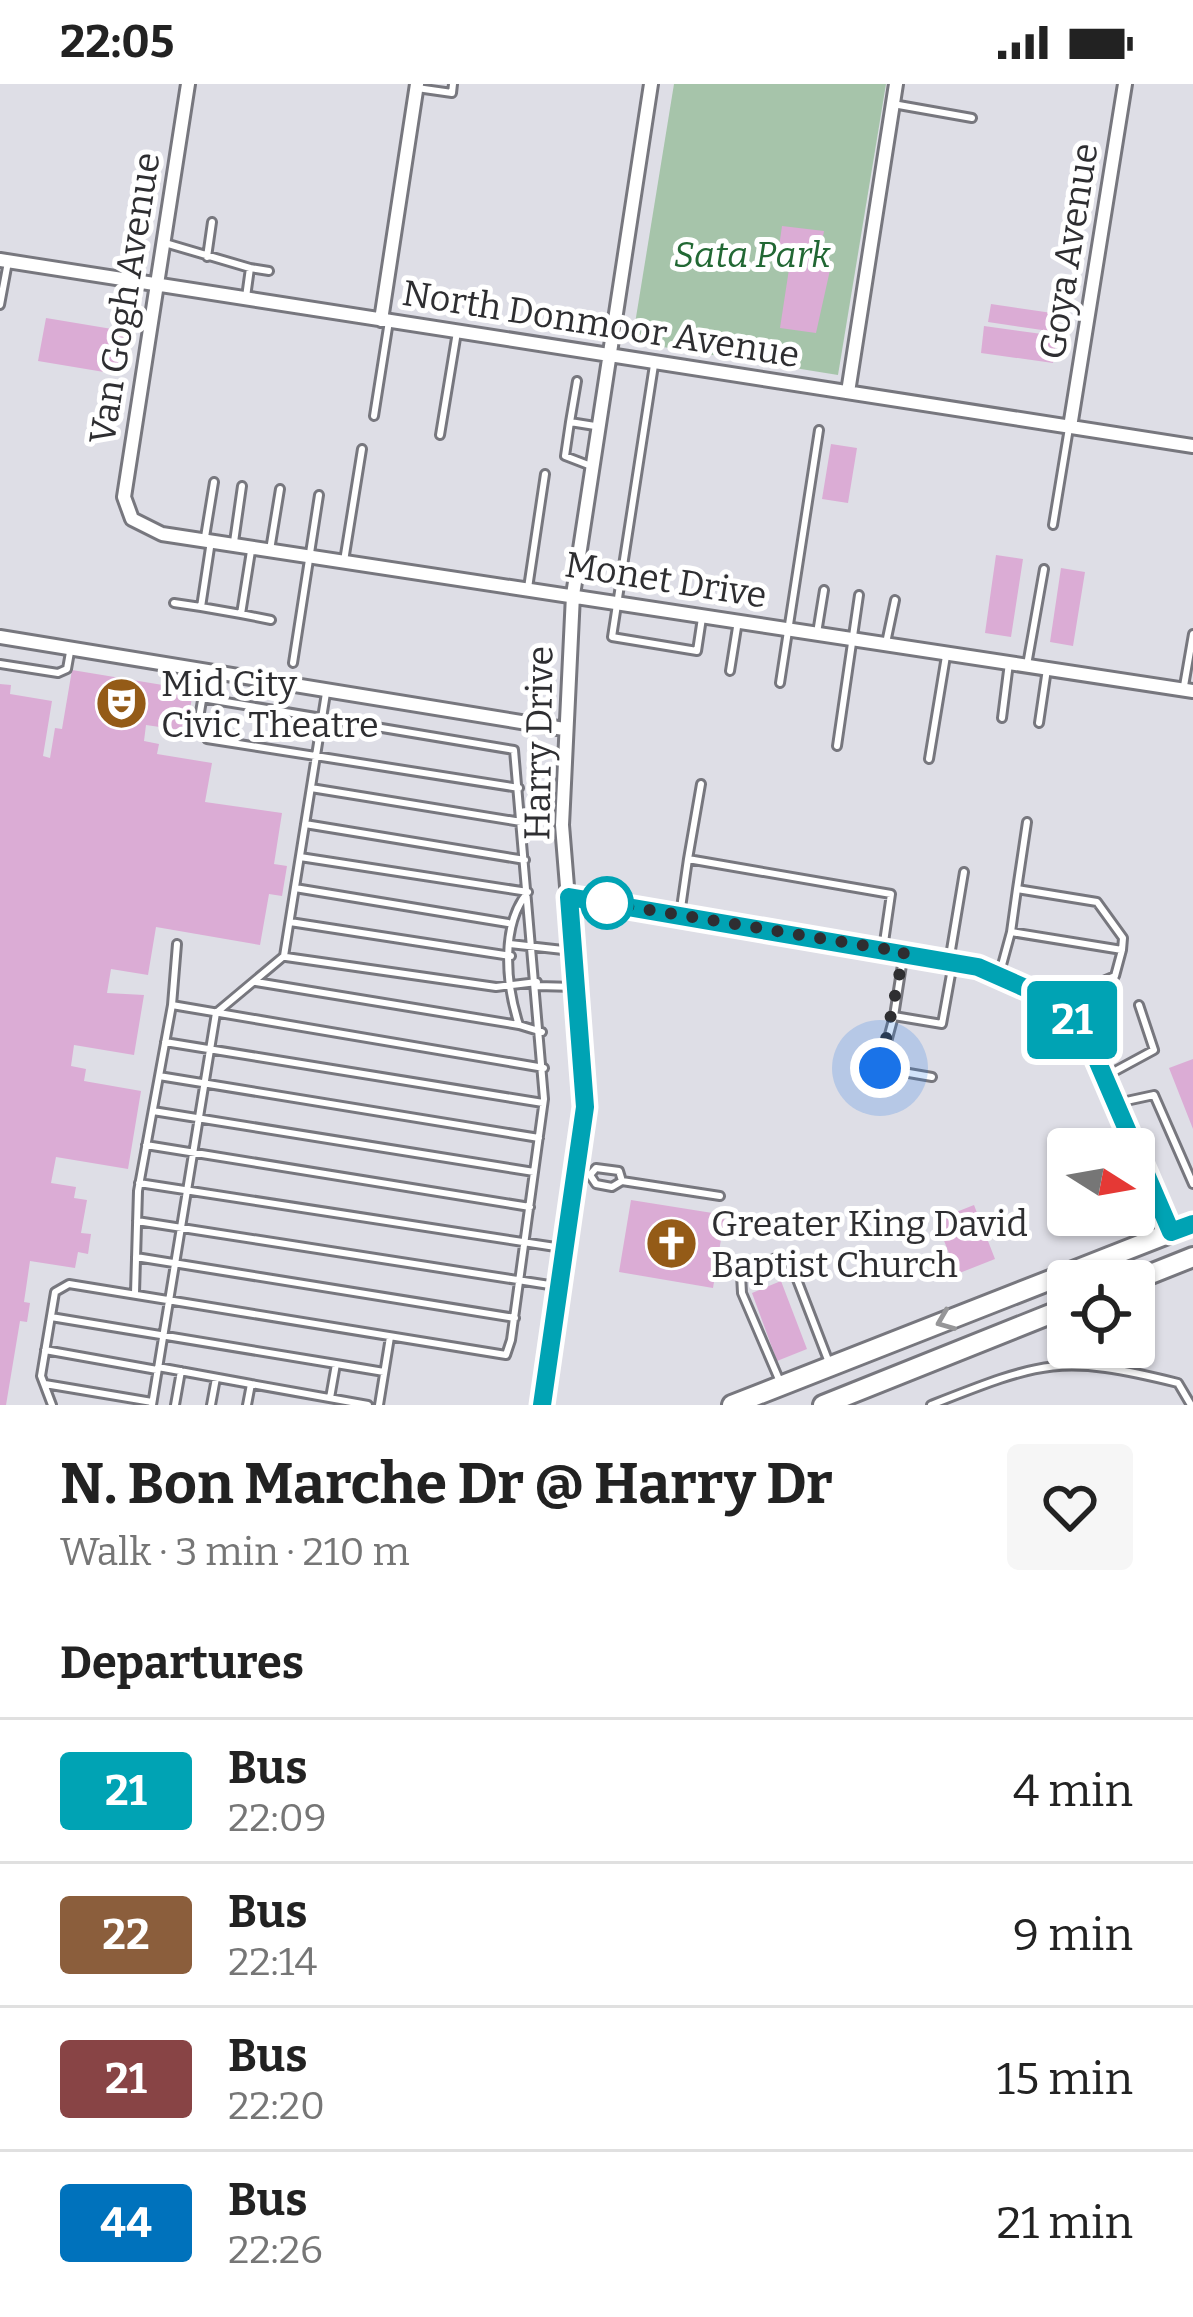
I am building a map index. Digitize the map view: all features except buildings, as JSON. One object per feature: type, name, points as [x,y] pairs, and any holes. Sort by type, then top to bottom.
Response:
[{"type":"main road","points":[[732,1405],[1193,1224]]},
{"type":"main road","points":[[1155,1272],[1193,1257]]},
{"type":"main road","points":[[824,1369],[826,1404],[1047,1315]]},
{"type":"street","name":"Van Gogh Avenue","points":[[132,519],[124,497],[188,84]]},
{"type":"street","name":"Harry Drive","points":[[542,1405],[566,1249],[584,1174],[586,1083],[562,825],[573,595],[651,84]]},
{"type":"street","points":[[848,392],[896,84]]},
{"type":"street","name":"Goya Avenue","points":[[1070,427],[1125,84]]},
{"type":"street","points":[[385,320],[417,86]]},
{"type":"street","name":"North Donmoor Avenue","points":[[4,261],[1193,446]]},
{"type":"street","name":"Monet Drive","points":[[132,519],[162,534],[1188,690]]},
{"type":"street","points":[[0,637],[564,729]]},
{"type":"street","points":[[569,897],[904,952],[999,976],[1053,1002],[1082,1030],[1106,1076],[1171,1232]]},
{"type":"lane","points":[[417,86],[452,93],[453,84]]},
{"type":"lane","points":[[893,104],[972,118]]},
{"type":"lane","points":[[207,257],[212,222]]},
{"type":"lane","points":[[163,242],[269,271]]},
{"type":"lane","points":[[0,305],[4,261]]},
{"type":"lane","points":[[245,301],[250,268]]},
{"type":"lane","points":[[374,416],[385,320]]},
{"type":"lane","points":[[440,435],[457,331]]},
{"type":"lane","points":[[654,362],[612,637],[697,651],[703,615]]},
{"type":"lane","points":[[577,381],[565,456],[593,466]]},
{"type":"lane","points":[[570,422],[599,427]]},
{"type":"lane","points":[[1053,525],[1070,427]]},
{"type":"lane","points":[[780,683],[819,430]]},
{"type":"lane","points":[[344,561],[362,449]]},
{"type":"lane","points":[[528,588],[545,475]]},
{"type":"lane","points":[[201,608],[214,482]]},
{"type":"lane","points":[[234,545],[242,486]]},
{"type":"lane","points":[[270,550],[280,489]]},
{"type":"lane","points":[[293,663],[319,495]]},
{"type":"lane","points":[[241,614],[252,547]]},
{"type":"lane","points":[[1027,665],[1044,569]]},
{"type":"lane","points":[[817,633],[824,590]]},
{"type":"lane","points":[[837,746],[859,595]]},
{"type":"lane","points":[[886,644],[895,600]]},
{"type":"lane","points":[[174,603],[271,620]]},
{"type":"lane","points":[[730,671],[738,620]]},
{"type":"lane","points":[[1188,690],[1193,634]]},
{"type":"lane","points":[[0,664],[58,673],[67,669],[71,648]]},
{"type":"lane","points":[[929,759],[947,653]]},
{"type":"lane","points":[[1002,718],[1009,663]]},
{"type":"lane","points":[[1039,723],[1047,668]]},
{"type":"lane","points":[[207,671],[198,724],[207,739],[519,788]]},
{"type":"lane","points":[[45,1384],[152,1404],[216,1013],[284,956],[326,691]]},
{"type":"lane","points":[[52,1405],[45,1384],[45,1350],[61,1286],[169,1298],[506,1355],[511,1340],[544,1068],[514,750],[202,698]]},
{"type":"lane","points":[[680,915],[701,784]]},
{"type":"lane","points":[[310,788],[521,822]]},
{"type":"lane","points":[[999,976],[1011,932],[1027,822]]},
{"type":"lane","points":[[305,824],[525,860]]},
{"type":"lane","points":[[300,856],[528,892]]},
{"type":"lane","points":[[688,860],[892,894],[884,949]]},
{"type":"lane","points":[[894,1016],[942,1024],[964,872]]},
{"type":"lane","points":[[295,888],[508,923]]},
{"type":"lane","points":[[1017,889],[1097,902],[1124,938],[1115,976],[1053,1002]]},
{"type":"lane","points":[[519,1025],[508,923],[528,892]]},
{"type":"lane","points":[[290,922],[511,956]]},
{"type":"lane","points":[[1011,932],[1122,950]]},
{"type":"lane","points":[[135,1293],[140,1183],[172,1005],[177,944]]},
{"type":"lane","points":[[510,944],[575,951]]},
{"type":"lane","points":[[904,952],[880,1068],[932,1077]]},
{"type":"lane","points":[[284,956],[496,987],[512,983],[579,987]]},
{"type":"lane","points":[[254,982],[542,1032]]},
{"type":"lane","points":[[172,1005],[544,1068]]},
{"type":"lane","points":[[1106,1076],[1154,1050],[1139,1005]]},
{"type":"lane","points":[[165,1042],[543,1103]]},
{"type":"lane","points":[[159,1076],[539,1138]]},
{"type":"lane","points":[[1118,1103],[1154,1094],[1193,1184]]},
{"type":"lane","points":[[152,1111],[534,1172]]},
{"type":"lane","points":[[146,1145],[530,1207]]},
{"type":"lane","points":[[584,1174],[596,1168],[619,1172],[622,1180],[720,1196]]},
{"type":"lane","points":[[140,1183],[566,1249]]},
{"type":"lane","points":[[137,1221],[560,1287]]},
{"type":"lane","points":[[136,1257],[515,1318]]},
{"type":"lane","points":[[782,1387],[742,1293],[741,1274],[776,1258],[791,1264],[824,1369]]},
{"type":"lane","points":[[51,1317],[384,1372]]},
{"type":"lane","points":[[379,1405],[390,1337]]},
{"type":"lane","points":[[45,1350],[368,1405]]},
{"type":"lane","points":[[931,1405],[1032,1365],[1097,1363],[1178,1383],[1191,1405]]},
{"type":"lane","points":[[330,1398],[336,1364]]},
{"type":"lane","points":[[175,1405],[182,1371]]},
{"type":"lane","points":[[212,1405],[216,1378]]},
{"type":"lane","points":[[247,1405],[251,1384]]},
{"type":"green space","name":"Sata Park","points":[[674,84],[886,84],[838,375],[632,342]]},
{"type":"bus line","name":"21","points":[[542,1405],[585,1107],[585,1051],[569,897],[978,967],[1048,998],[1082,1030],[1171,1232],[1193,1224]]},
{"type":"place","name":"Mid City Civic Theatre","points":[[122,704]]},
{"type":"place","name":"Greater King David Baptist Church","points":[[672,1244]]},
{"type":"route","points":[[607,903],[904,952],[880,1068]]}]
